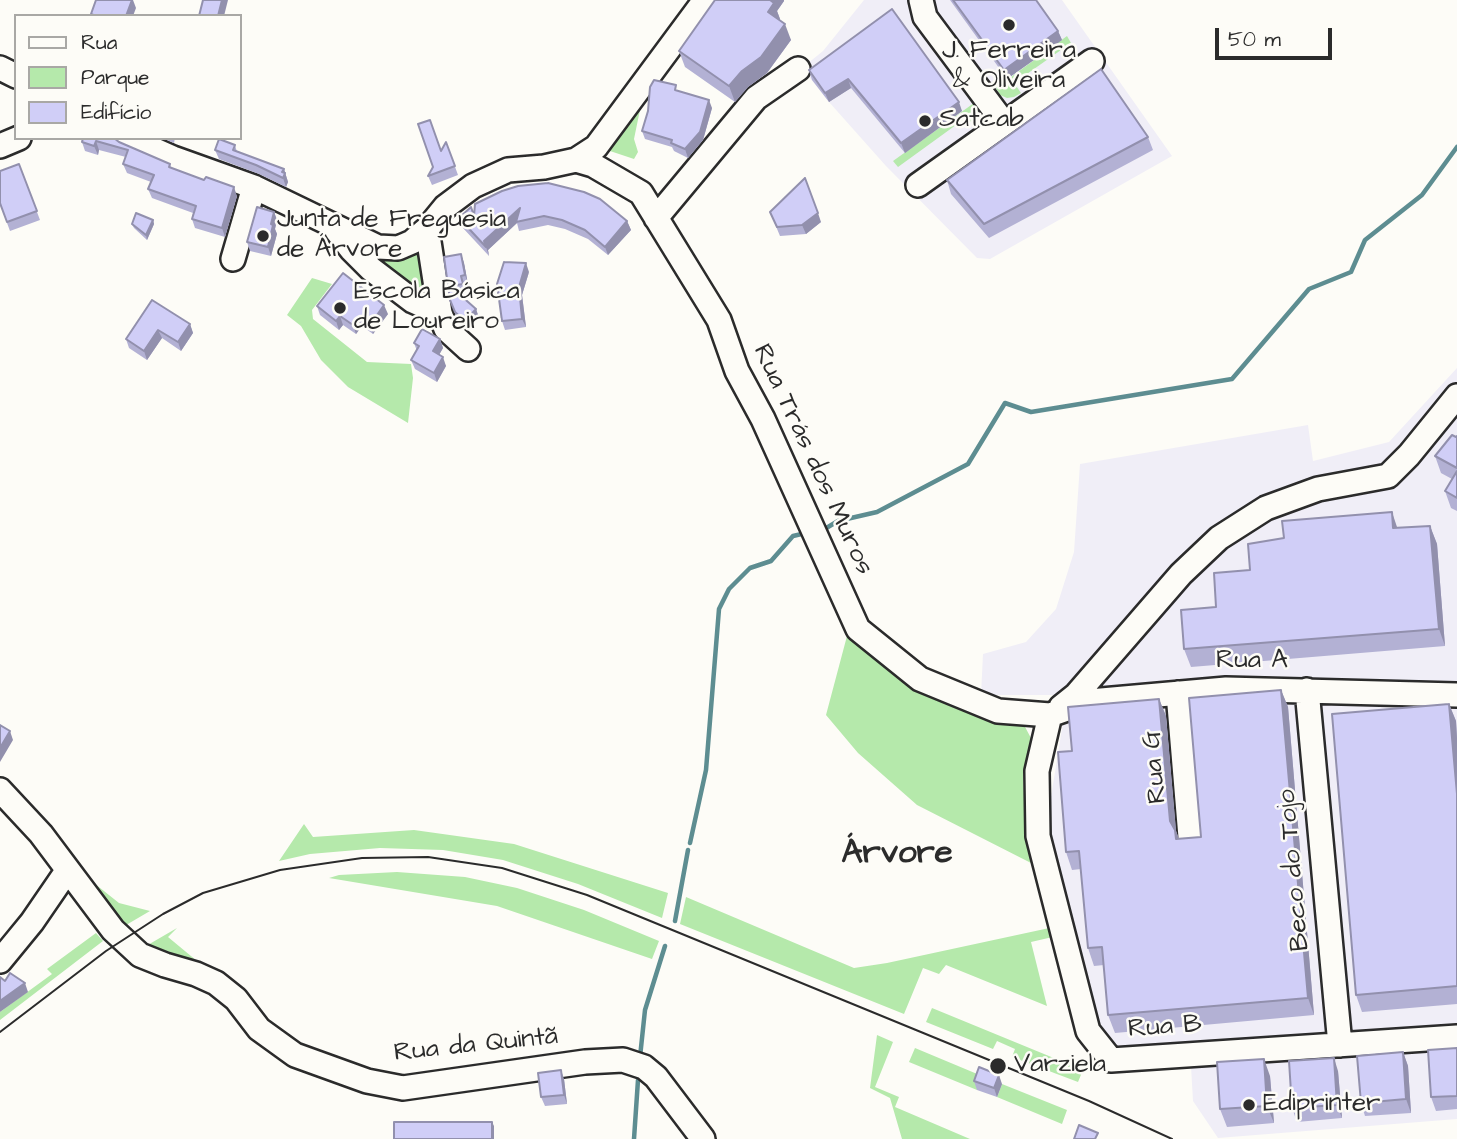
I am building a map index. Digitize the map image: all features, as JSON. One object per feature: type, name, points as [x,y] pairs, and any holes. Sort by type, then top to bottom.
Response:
[{"type":"street","points":[[132,140],[173,158],[254,187],[378,247],[398,248],[412,242],[445,207],[473,186],[508,170],[544,167],[576,160],[596,147],[705,0]]},
{"type":"street","points":[[921,0],[925,17],[1003,123]]},
{"type":"street","points":[[918,185],[1092,61]]},
{"type":"street","points":[[656,218],[756,98],[798,69]]},
{"type":"street","name":"Rua Trás dos Muros","points":[[576,160],[593,165],[641,192],[719,320],[737,371],[763,419],[858,629],[920,679],[998,710],[1050,715]]},
{"type":"street","points":[[233,259],[254,187]]},
{"type":"street","points":[[333,226],[371,269],[413,301],[440,313]]},
{"type":"street","points":[[427,229],[440,313],[446,328],[468,349]]},
{"type":"street","points":[[1050,715],[1076,695],[1181,575],[1219,538],[1266,508],[1279,503],[1318,489],[1388,476],[1409,455],[1457,396]]},
{"type":"street","name":"Rua A","points":[[1050,715],[1090,701],[1226,689],[1457,695]]},
{"type":"street","name":"Beco do Tojo","points":[[1307,690],[1340,1045]]},
{"type":"street","name":"Rua G","points":[[1178,693],[1190,837]]},
{"type":"street","name":"Rua B","points":[[1050,715],[1037,771],[1038,836],[1088,1031],[1111,1060],[1457,1037]]},
{"type":"street","name":"Rua da Quintã","points":[[0,790],[41,834],[113,930],[140,955],[216,983],[236,999],[259,1029],[295,1055],[367,1081],[403,1088],[585,1062],[623,1060],[644,1067],[656,1077],[703,1139]]},
{"type":"street","points":[[0,961],[32,922],[67,871]]},
{"type":"shaded area","points":[[864,0],[1062,0],[1172,156],[990,259],[977,258],[886,166],[802,68],[823,51]]},
{"type":"shaded area","points":[[1457,368],[1457,1119],[1218,1138],[1193,1101],[1190,1049],[1112,1049],[1097,1034],[1046,828],[1065,695],[981,695],[983,654],[1026,642],[1056,609],[1074,552],[1080,464],[1308,425],[1313,461],[1389,442]]},
{"type":"green space","points":[[1067,36],[1071,43],[1014,83],[1021,93],[1007,98],[1000,95],[996,88]]},
{"type":"green space","points":[[974,103],[978,110],[978,119],[974,126],[967,117],[898,167],[893,161]]},
{"type":"green space","points":[[634,104],[641,105],[634,139],[638,152],[634,159],[607,150]]},
{"type":"green space","points":[[420,251],[429,293],[424,297],[371,256],[395,260]]},
{"type":"green space","points":[[312,278],[332,284],[312,310],[313,319],[367,362],[411,364],[413,378],[408,423],[348,387],[321,360],[301,326],[287,315]]},
{"type":"green space","points":[[847,636],[912,688],[996,723],[1024,725],[1032,740],[1023,772],[1026,840],[1031,863],[917,805],[858,753],[826,715]]},
{"type":"green space","points":[[304,824],[313,837],[414,830],[514,844],[668,893],[662,918],[578,884],[503,860],[443,850],[380,848],[310,854],[279,861]]},
{"type":"green space","points":[[75,868],[119,903],[150,911],[121,928]]},
{"type":"green space","points":[[397,872],[465,877],[517,888],[584,910],[659,941],[652,959],[497,906],[329,878],[339,875]]},
{"type":"green space","points":[[686,897],[854,968],[1054,927],[1057,936],[1031,942],[1047,1006],[946,965],[939,974],[923,968],[904,1014],[680,924]]},
{"type":"green space","points":[[177,928],[168,937],[203,966],[146,946]]},
{"type":"green space","points":[[96,933],[103,941],[0,1020],[0,1012],[52,974],[47,969]]},
{"type":"green space","points":[[932,1008],[1083,1070],[1078,1082],[1012,1057],[1015,1049],[997,1041],[993,1049],[926,1022]]},
{"type":"green space","points":[[877,1035],[893,1042],[875,1087],[899,1097],[895,1107],[970,1139],[902,1139],[890,1098],[870,1088]]},
{"type":"green space","points":[[915,1048],[982,1076],[977,1090],[909,1062]]},
{"type":"green space","points":[[1002,1084],[1067,1110],[1062,1124],[997,1097]]},
{"type":"building","points":[[96,0],[132,0],[127,14],[91,14]]},
{"type":"building","points":[[203,0],[222,0],[218,14],[200,14]]},
{"type":"building","points":[[715,0],[770,0],[774,3],[768,12],[785,24],[761,57],[742,71],[729,86],[679,51]]},
{"type":"building","points":[[953,0],[1036,0],[1058,31],[1004,70]]},
{"type":"building","points":[[892,9],[959,102],[901,143],[848,79],[825,93],[809,70]]},
{"type":"building","points":[[1101,69],[1148,137],[984,224],[947,180]]},
{"type":"building","points":[[654,80],[676,85],[675,90],[709,100],[700,132],[685,149],[671,143],[672,140],[642,131],[648,111],[650,87]]},
{"type":"building","points":[[430,120],[441,151],[446,142],[455,166],[428,176],[433,167],[418,124]]},
{"type":"building","points":[[82,140],[116,140],[170,164],[169,167],[204,180],[206,177],[234,187],[222,228],[192,219],[196,206],[148,189],[154,175],[123,164],[128,150],[96,141],[94,146]]},
{"type":"building","points":[[219,140],[222,140],[235,145],[233,150],[284,169],[282,172],[285,173],[283,178],[215,150]]},
{"type":"building","points":[[19,164],[37,211],[7,222],[0,203],[0,171]]},
{"type":"building","points":[[805,178],[818,213],[802,225],[777,227],[770,212]]},
{"type":"building","points":[[548,183],[600,199],[627,221],[605,247],[585,230],[562,220],[544,216],[516,222],[520,208],[484,241],[486,247],[459,218],[471,207],[474,216],[475,204],[502,191],[518,186]]},
{"type":"building","name":"Junta de Freguesia de Árvore","points":[[257,207],[274,212],[268,247],[247,242]]},
{"type":"building","points":[[136,213],[153,220],[146,235],[132,224]]},
{"type":"building","points":[[461,254],[465,275],[461,276],[463,284],[450,286],[476,309],[465,321],[455,312],[450,300],[444,257]]},
{"type":"building","points":[[504,262],[526,263],[519,287],[522,319],[502,321],[497,284]]},
{"type":"building","name":"Escola Básica de Loureiro","points":[[343,273],[384,305],[370,325],[359,317],[353,325],[340,316],[336,321],[317,306]]},
{"type":"building","points":[[152,300],[190,324],[178,342],[158,330],[144,351],[126,339]]},
{"type":"building","points":[[422,329],[440,339],[433,351],[443,357],[434,373],[411,360],[419,346],[414,343]]},
{"type":"building","points":[[1452,435],[1457,436],[1457,468],[1435,456]]},
{"type":"building","points":[[1457,471],[1457,498],[1445,491]]},
{"type":"building","points":[[1392,512],[1393,528],[1430,526],[1439,629],[1184,649],[1181,610],[1216,607],[1214,573],[1250,570],[1248,544],[1284,538],[1282,521]]},
{"type":"building","points":[[1281,690],[1308,998],[1108,1015],[1102,947],[1088,948],[1079,851],[1066,852],[1058,752],[1072,751],[1068,707],[1159,699],[1170,821],[1176,839],[1201,837],[1189,698]]},
{"type":"building","points":[[1449,704],[1457,794],[1457,986],[1356,995],[1332,714]]},
{"type":"building","points":[[0,725],[10,731],[0,748]]},
{"type":"building","points":[[10,973],[25,983],[0,1001],[0,977],[5,981]]},
{"type":"building","points":[[1457,1048],[1457,1096],[1431,1097],[1428,1050]]},
{"type":"building","points":[[1403,1052],[1406,1099],[1361,1103],[1357,1056]]},
{"type":"building","points":[[1334,1058],[1337,1105],[1292,1108],[1289,1061]]},
{"type":"building","points":[[1264,1059],[1267,1106],[1220,1109],[1217,1062]]},
{"type":"building","points":[[979,1067],[999,1075],[994,1088],[974,1081]]},
{"type":"building","points":[[561,1070],[564,1095],[541,1097],[538,1073]]},
{"type":"building","points":[[394,1122],[492,1122],[492,1139],[394,1139]]},
{"type":"building","points":[[1079,1125],[1098,1133],[1095,1139],[1074,1139]]},
{"type":"waterway","points":[[823,530],[838,521],[877,512],[968,464],[1005,403],[1031,412],[1232,379],[1309,289],[1351,272],[1365,240],[1422,195],[1457,147]]},
{"type":"waterway","points":[[690,843],[706,770],[719,609],[729,589],[750,568],[771,561],[793,536],[806,533]]},
{"type":"waterway","points":[[675,921],[688,850]]},
{"type":"waterway","points":[[640,1057],[645,1010],[665,946]]},
{"type":"waterway","points":[[634,1139],[638,1080]]},
{"type":"tram line","points":[[0,1032],[106,951],[163,914],[203,893],[280,870],[362,858],[428,857],[502,868],[587,895],[1089,1101],[1172,1139]]},
{"type":"place","name":"J. Ferreira & Oliveira","points":[[1009,25]]},
{"type":"place","name":"Satcab","points":[[925,121]]},
{"type":"place","name":"Junta de Freguesia de Árvore","points":[[263,236]]},
{"type":"place","name":"Escola Básica de Loureiro","points":[[340,308]]},
{"type":"place","name":"Varziela","points":[[998,1066]]},
{"type":"place","name":"Ediprinter","points":[[1249,1105]]},
{"type":"district","name":"Árvore","points":[[897,855]]}]
